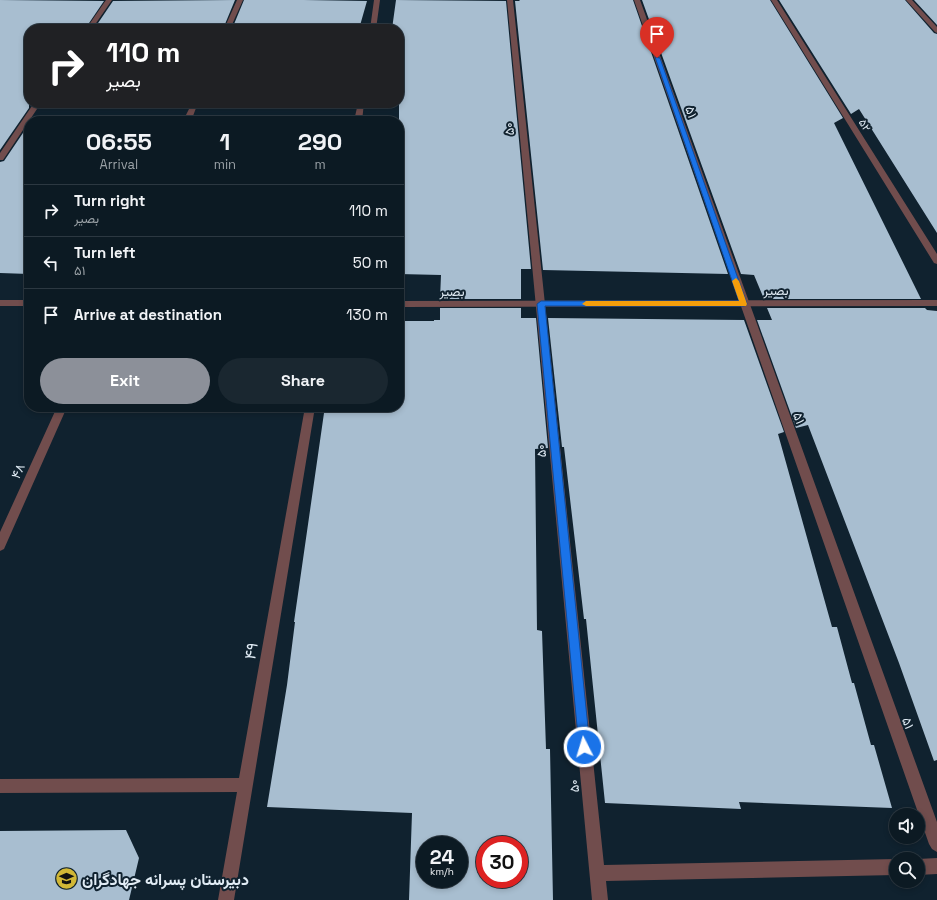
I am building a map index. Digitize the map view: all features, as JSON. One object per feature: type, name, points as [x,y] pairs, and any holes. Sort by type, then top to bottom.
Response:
[{"type":"street","points":[[92,24],[109,0]]},
{"type":"street","points":[[229,24],[240,0]]},
{"type":"street","points":[[374,24],[377,0]]},
{"type":"street","name":"۵۰","points":[[510,0],[600,900]]},
{"type":"street","name":"۵۱","points":[[637,0],[937,844]]},
{"type":"street","name":"۵۲","points":[[774,0],[937,261]]},
{"type":"street","points":[[909,0],[937,31]]},
{"type":"street","points":[[0,158],[24,123]]},
{"type":"street","points":[[0,303],[24,304]]},
{"type":"street","name":"بصیر","points":[[404,304],[937,303]]},
{"type":"street","name":"۴۸","points":[[0,546],[60,412]]},
{"type":"street","name":"۴۹","points":[[226,900],[309,412]]},
{"type":"street","points":[[0,786],[245,785]]},
{"type":"street","points":[[925,867],[937,866]]},
{"type":"street","points":[[597,873],[889,867]]},
{"type":"building","points":[[0,0],[104,1],[88,24],[24,24],[24,108],[29,108],[0,150]]},
{"type":"building","points":[[235,0],[225,24],[97,24],[113,1]]},
{"type":"building","points":[[244,0],[367,1],[360,24],[234,24]]},
{"type":"building","points":[[396,0],[506,1],[531,269],[521,269],[521,299],[440,299],[441,275],[404,274],[404,116],[399,116],[399,108],[404,108],[404,24],[393,24]]},
{"type":"building","points":[[519,0],[633,0],[728,274],[543,270],[515,1],[520,1]]},
{"type":"building","points":[[642,0],[770,0],[843,118],[834,123],[921,299],[764,299],[754,275],[741,274]]},
{"type":"building","points":[[779,0],[905,0],[934,33],[937,34],[937,233],[859,109],[851,114]]},
{"type":"building","points":[[914,0],[937,0],[937,25]]},
{"type":"building","points":[[24,131],[24,274],[0,273],[0,162],[4,161]]},
{"type":"building","points":[[440,308],[521,308],[521,318],[536,318],[548,448],[535,449],[537,630],[542,631],[546,749],[550,749],[553,900],[409,900],[412,813],[267,807],[287,685],[294,622],[324,413],[404,412],[404,321],[440,320]]},
{"type":"building","points":[[767,308],[925,308],[927,310],[937,311],[937,760],[934,761],[899,663],[808,425],[796,428],[757,320],[772,320]]},
{"type":"building","points":[[548,318],[744,320],[784,432],[778,434],[832,627],[837,627],[852,683],[854,683],[871,745],[874,745],[892,808],[739,802],[741,809],[605,803],[586,619],[584,619],[564,447],[562,447]]},
{"type":"building","name":"دبیرستان پسرانه جهادگران","points":[[126,830],[139,858],[129,900],[0,900],[0,831]]},
{"type":"slow traffic","points":[[586,304],[744,304],[736,281]]},
{"type":"place","name":"دبیرستان پسرانه جهادگران","points":[[67,879]]},
{"type":"route","points":[[584,747],[541,304],[744,304],[657,58]]}]
